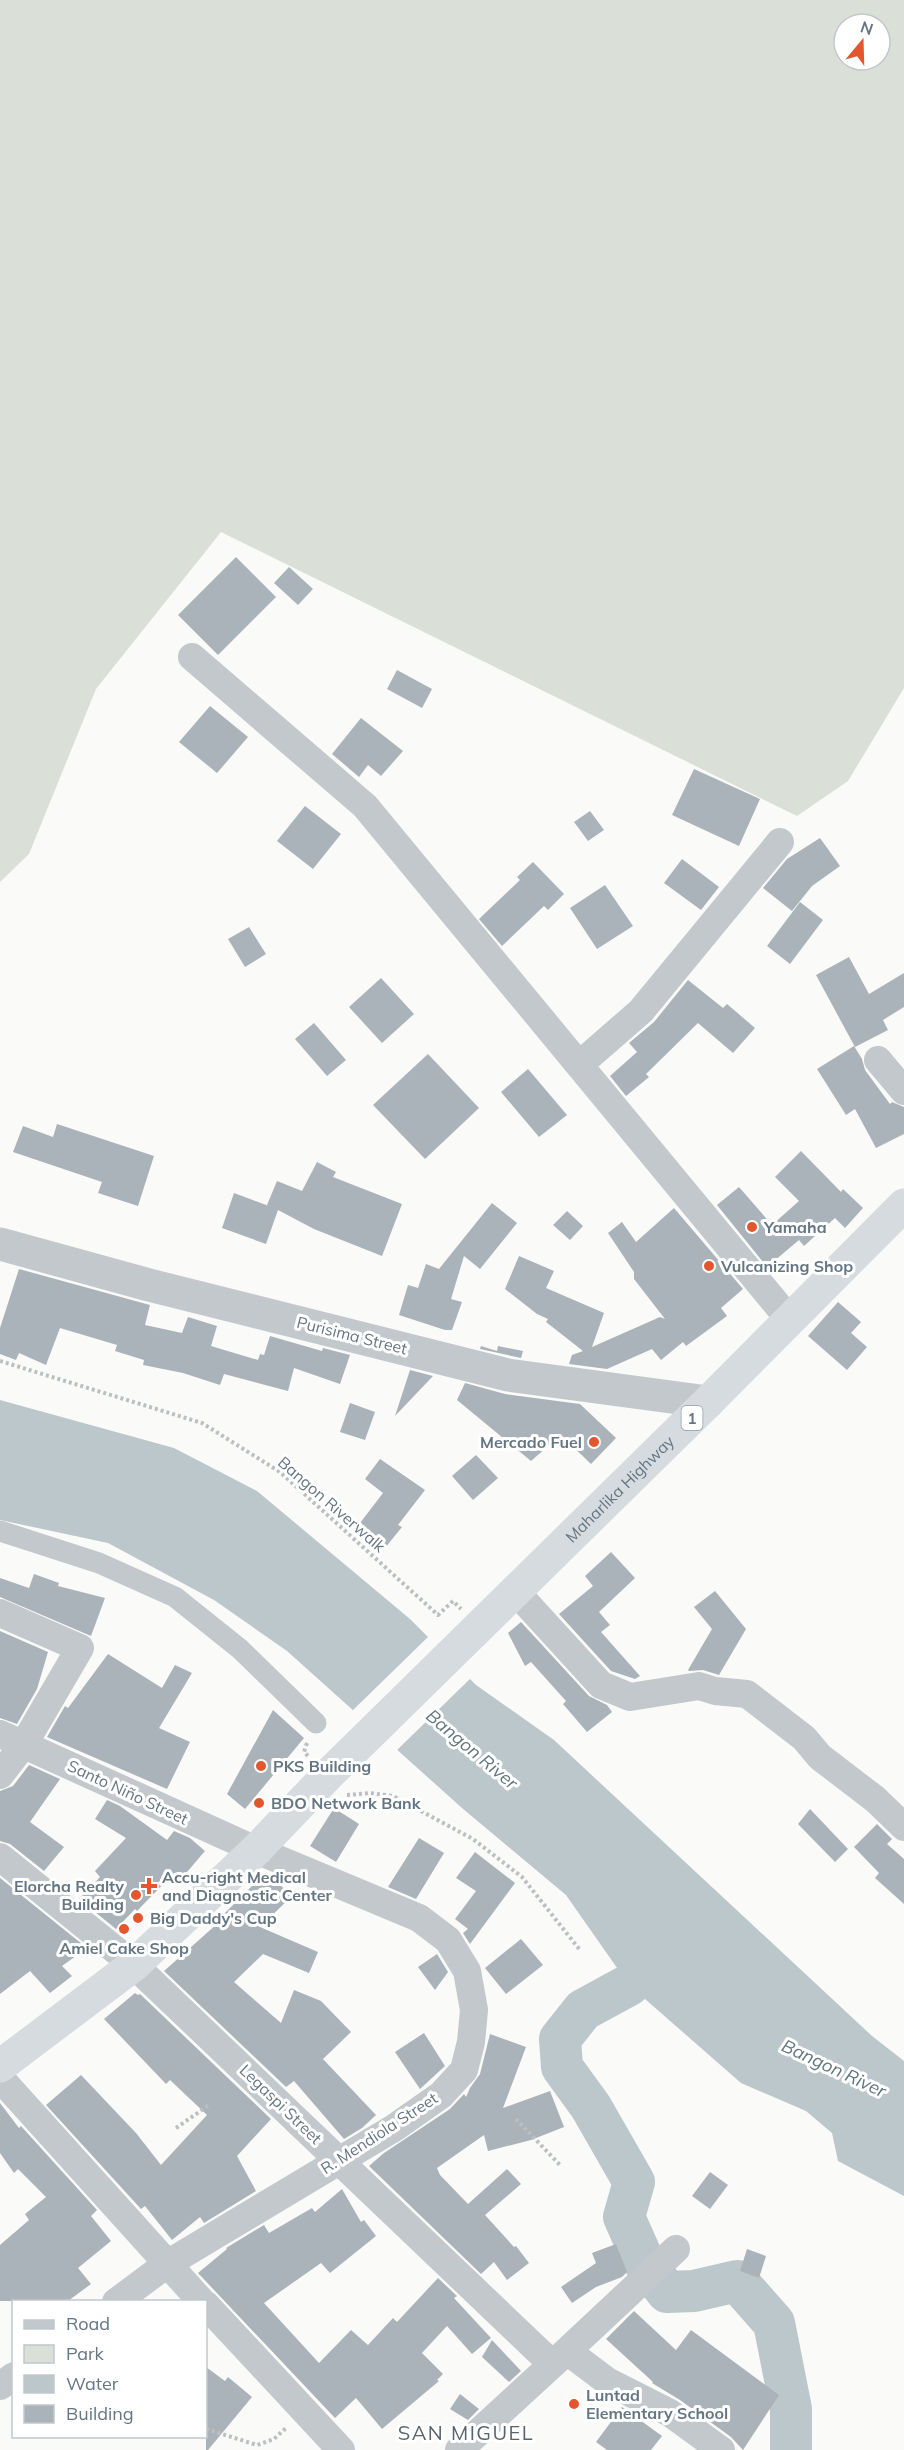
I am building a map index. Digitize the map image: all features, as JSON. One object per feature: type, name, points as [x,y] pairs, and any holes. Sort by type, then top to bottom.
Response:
[{"type":"highway","name":"Maharlika Highway","points":[[330,1773],[469,1618],[516,1592],[904,1205]]},
{"type":"highway","name":"1","points":[[0,2066],[134,1965],[256,1850],[330,1773]]},
{"type":"street","points":[[192,657],[365,806],[789,1319]]},
{"type":"street","points":[[579,1065],[641,1011],[780,842]]},
{"type":"street","points":[[878,1060],[904,1091]]},
{"type":"street","name":"Purisima Street","points":[[0,1244],[149,1285],[508,1376],[708,1402]]},
{"type":"street","points":[[0,1531],[99,1563],[175,1597],[240,1649],[316,1723]]},
{"type":"street","points":[[516,1592],[601,1685],[630,1697],[699,1686],[715,1691],[747,1694],[804,1738],[820,1757],[875,1799],[904,1827]]},
{"type":"street","points":[[0,1613],[80,1648],[12,1739],[0,1775]]},
{"type":"street","name":"Santo Niño Street","points":[[12,1739],[256,1850]]},
{"type":"street","name":"R. Mendiola Street","points":[[117,2300],[167,2264],[394,2128],[441,2095],[464,2070],[471,2042],[474,2010],[467,1971],[448,1940],[419,1918],[256,1850]]},
{"type":"street","name":"Legaspi Street","points":[[0,1857],[134,1965],[340,2160],[559,2357],[670,2412],[721,2450]]},
{"type":"street","points":[[0,2078],[201,2300]]},
{"type":"street","points":[[459,2450],[676,2248]]},
{"type":"street","points":[[207,2306],[341,2450]]},
{"type":"path","name":"Bangon Riverwalk","points":[[0,1361],[202,1423],[280,1472],[438,1615],[453,1601],[469,1618]]},
{"type":"path","points":[[330,1773],[343,1795],[370,1793],[393,1796],[473,1839],[522,1877],[580,1950]]},
{"type":"path","points":[[176,2128],[209,2105]]},
{"type":"path","points":[[516,2119],[560,2165]]},
{"type":"path","points":[[207,2429],[257,2445],[274,2439],[304,2410]]},
{"type":"green space","points":[[0,0],[904,0],[904,688],[848,781],[797,816],[221,532],[96,689],[29,854],[0,882]]},
{"type":"water","name":"Bangon River","points":[[0,1400],[174,1448],[257,1491],[410,1619],[476,1685],[554,1740],[872,2036],[904,2061],[904,2196],[838,2161],[832,2133],[806,2111],[741,2083],[629,1985],[566,1895],[462,1808],[287,1651],[214,1600],[108,1543],[0,1520]]},
{"type":"pier","points":[[430,1635],[472,1677],[395,1752],[351,1712]]},
{"type":"building","points":[[236,557],[276,597],[218,655],[178,615]]},
{"type":"building","points":[[289,567],[313,589],[298,605],[274,583]]},
{"type":"building","points":[[397,670],[432,689],[422,708],[387,689]]},
{"type":"building","points":[[210,706],[248,737],[217,773],[179,742]]},
{"type":"building","points":[[361,718],[403,751],[381,776],[368,765],[359,777],[332,754]]},
{"type":"building","points":[[694,769],[760,799],[739,846],[672,815]]},
{"type":"building","points":[[305,806],[341,834],[313,869],[277,841]]},
{"type":"building","points":[[590,811],[604,830],[588,841],[574,822]]},
{"type":"building","points":[[820,838],[840,866],[812,886],[792,911],[763,888],[787,859]]},
{"type":"building","points":[[682,859],[719,887],[701,910],[664,883]]},
{"type":"building","points":[[533,862],[564,894],[548,910],[544,906],[502,946],[479,919],[520,880],[517,877]]},
{"type":"building","points":[[605,885],[633,926],[597,949],[570,908]]},
{"type":"building","points":[[800,902],[823,920],[790,964],[767,946]]},
{"type":"building","points":[[249,927],[266,954],[245,967],[228,939]]},
{"type":"building","points":[[849,957],[869,994],[904,973],[904,1007],[883,1020],[888,1030],[855,1047],[816,975]]},
{"type":"building","points":[[381,978],[414,1014],[382,1043],[349,1007]]},
{"type":"building","points":[[688,980],[723,1008],[727,1004],[755,1028],[733,1053],[698,1023],[646,1074],[649,1077],[626,1096],[610,1076],[637,1052],[629,1043],[654,1022]]},
{"type":"building","points":[[314,1023],[346,1060],[327,1076],[295,1039]]},
{"type":"building","points":[[854,1046],[862,1059],[865,1070],[890,1104],[892,1102],[904,1107],[904,1134],[876,1148],[855,1109],[846,1115],[817,1069]]},
{"type":"building","points":[[428,1054],[479,1108],[425,1159],[373,1105]]},
{"type":"building","points":[[528,1069],[567,1115],[539,1137],[501,1092]]},
{"type":"building","points":[[57,1124],[154,1156],[138,1206],[98,1193],[102,1182],[13,1152],[23,1126],[53,1137]]},
{"type":"building","points":[[801,1151],[841,1192],[843,1189],[863,1208],[845,1228],[835,1218],[804,1246],[799,1240],[767,1267],[717,1205],[739,1187],[772,1225],[799,1201],[775,1177]]},
{"type":"building","points":[[317,1162],[336,1172],[333,1177],[402,1204],[382,1256],[314,1229],[278,1210],[266,1244],[222,1228],[234,1193],[269,1206],[267,1205],[277,1181],[302,1191]]},
{"type":"building","points":[[492,1203],[517,1223],[480,1269],[464,1256],[451,1299],[462,1302],[452,1330],[445,1330],[399,1315],[408,1285],[418,1288],[426,1264],[439,1269]]},
{"type":"building","points":[[674,1208],[743,1289],[721,1308],[727,1316],[686,1346],[683,1342],[661,1360],[652,1349],[607,1369],[569,1364],[572,1355],[583,1351],[546,1322],[548,1319],[537,1314],[505,1289],[519,1256],[554,1271],[546,1288],[604,1313],[592,1347],[660,1317],[665,1319],[634,1279],[634,1272],[608,1233],[622,1222],[636,1242]]},
{"type":"building","points":[[567,1211],[583,1226],[570,1240],[553,1225]]},
{"type":"building","points":[[19,1269],[150,1305],[145,1325],[182,1333],[188,1317],[217,1326],[211,1346],[258,1360],[260,1354],[264,1355],[270,1336],[322,1351],[323,1348],[350,1355],[340,1384],[294,1368],[288,1391],[224,1374],[220,1385],[183,1373],[143,1365],[144,1360],[115,1351],[117,1345],[60,1328],[46,1365],[19,1353],[16,1360],[0,1354],[0,1328]]},
{"type":"building","points":[[838,1302],[861,1322],[851,1333],[867,1347],[847,1370],[808,1336]]},
{"type":"building","points":[[481,1346],[497,1351],[498,1346],[523,1351],[521,1358],[480,1349]]},
{"type":"building","points":[[410,1370],[433,1376],[395,1416]]},
{"type":"building","points":[[465,1383],[505,1394],[580,1404],[616,1438],[591,1464],[561,1435],[531,1461],[457,1400]]},
{"type":"building","points":[[350,1403],[375,1412],[365,1440],[340,1432]]},
{"type":"building","points":[[476,1455],[498,1478],[473,1500],[452,1476]]},
{"type":"building","points":[[380,1459],[425,1490],[398,1525],[402,1527],[385,1548],[357,1527],[383,1493],[365,1479]]},
{"type":"building","points":[[611,1552],[635,1578],[599,1612],[610,1625],[601,1632],[640,1676],[635,1679],[611,1671],[559,1614],[593,1586],[585,1576]]},
{"type":"building","points":[[34,1574],[59,1583],[58,1586],[105,1598],[91,1636],[0,1597],[0,1578],[29,1588]]},
{"type":"building","points":[[715,1591],[746,1629],[719,1675],[703,1670],[689,1671],[712,1629],[694,1607]]},
{"type":"building","points":[[521,1622],[589,1696],[607,1705],[612,1712],[587,1732],[563,1704],[566,1701],[531,1662],[525,1666],[508,1633]]},
{"type":"building","points":[[0,1631],[48,1652],[37,1689],[17,1724],[0,1718]]},
{"type":"building","points":[[108,1654],[162,1688],[175,1665],[192,1673],[159,1728],[190,1742],[167,1789],[47,1737],[65,1706],[68,1708]]},
{"type":"building","name":"PKS Building","points":[[273,1710],[304,1738],[245,1809],[227,1794]]},
{"type":"building","points":[[29,1765],[60,1779],[30,1822],[64,1847],[44,1871],[10,1844],[0,1841],[0,1791],[13,1786]]},
{"type":"building","points":[[107,1800],[120,1806],[167,1840],[174,1831],[190,1838],[205,1851],[181,1879],[174,1873],[116,1929],[79,1899],[100,1877],[95,1871],[126,1838],[95,1819]]},
{"type":"building","points":[[334,1808],[359,1824],[336,1862],[310,1846]]},
{"type":"building","points":[[810,1809],[848,1849],[835,1862],[798,1824]]},
{"type":"building","points":[[877,1824],[892,1839],[887,1844],[904,1859],[904,1904],[875,1878],[879,1873],[854,1847]]},
{"type":"building","points":[[419,1838],[444,1853],[416,1899],[388,1887]]},
{"type":"building","points":[[475,1852],[515,1883],[470,1944],[463,1933],[468,1929],[455,1919],[476,1891],[456,1878]]},
{"type":"building","points":[[266,1872],[292,1896],[260,1927],[318,1952],[309,1973],[263,1954],[234,1982],[281,2023],[294,1990],[321,2001],[351,2032],[323,2059],[376,2115],[362,2128],[344,2139],[294,2081],[286,2087],[164,1971],[226,1916],[224,1914]]},
{"type":"building","points":[[0,1878],[87,1948],[62,1966],[72,1976],[50,1993],[30,1971],[0,1994]]},
{"type":"building","points":[[521,1939],[543,1965],[506,1994],[485,1968]]},
{"type":"building","points":[[437,1954],[448,1972],[435,1990],[418,1967]]},
{"type":"building","points":[[135,1993],[140,1994],[271,2119],[237,2156],[256,2191],[204,2223],[200,2217],[172,2240],[145,2206],[141,2209],[46,2105],[81,2075],[136,2133],[161,2165],[207,2115],[170,2080],[166,2084],[104,2019]]},
{"type":"building","points":[[424,2033],[445,2066],[420,2089],[395,2052]]},
{"type":"building","points":[[490,2034],[526,2047],[503,2108],[550,2091],[564,2127],[531,2140],[488,2151],[484,2135],[437,2168],[440,2175],[468,2204],[507,2169],[521,2184],[485,2215],[514,2247],[516,2246],[529,2263],[507,2280],[494,2262],[481,2274],[369,2166],[384,2153],[450,2109],[464,2094],[466,2097],[480,2074]]},
{"type":"building","points":[[0,2103],[19,2128],[21,2126],[97,2210],[91,2216],[111,2241],[78,2268],[91,2284],[69,2300],[0,2301],[0,2245],[29,2220],[25,2214],[46,2197],[18,2169],[14,2173],[0,2153]]},
{"type":"building","points":[[710,2172],[728,2185],[710,2209],[692,2196]]},
{"type":"building","points":[[342,2189],[361,2222],[364,2220],[376,2236],[330,2273],[321,2263],[264,2303],[319,2363],[351,2330],[368,2345],[393,2318],[397,2322],[438,2278],[457,2296],[454,2298],[491,2338],[472,2354],[447,2326],[422,2353],[443,2374],[437,2380],[439,2381],[382,2429],[356,2398],[335,2418],[198,2273],[226,2248],[264,2225],[269,2233],[312,2208],[315,2212]]},
{"type":"building","points":[[616,2244],[627,2272],[622,2277],[596,2287],[572,2303],[561,2287],[596,2263],[592,2253]]},
{"type":"building","points":[[747,2249],[766,2256],[759,2278],[740,2271]]},
{"type":"building","points":[[634,2311],[676,2350],[691,2330],[779,2395],[743,2450],[731,2437],[652,2383],[606,2339]]},
{"type":"building","points":[[492,2340],[521,2371],[509,2382],[482,2357]]},
{"type":"building","points":[[207,2368],[225,2381],[228,2377],[252,2397],[206,2450]]},
{"type":"building","points":[[460,2394],[479,2409],[468,2420],[450,2409]]},
{"type":"building","points":[[622,2407],[662,2436],[651,2450],[607,2450],[596,2442]]},
{"type":"waterway","points":[[629,1985],[583,2010],[560,2039],[562,2067],[591,2107],[634,2182],[624,2217],[644,2262],[667,2292],[694,2291],[737,2281],[774,2323],[791,2409],[791,2450]]},
{"type":"place","name":"Yamaha","points":[[752,1227]]},
{"type":"place","name":"Vulcanizing Shop","points":[[709,1266]]},
{"type":"place","name":"Mercado Fuel","points":[[594,1442]]},
{"type":"place","name":"PKS Building","points":[[261,1766]]},
{"type":"place","name":"BDO Network Bank","points":[[259,1803]]},
{"type":"place","name":"Accu-right Medical and Diagnostic Center","points":[[149,1886]]},
{"type":"place","name":"Elorcha Realty Building","points":[[136,1895]]},
{"type":"place","name":"Big Daddy's Cup","points":[[138,1918]]},
{"type":"place","name":"Amiel Cake Shop","points":[[124,1929]]},
{"type":"place","name":"Luntad Elementary School","points":[[574,2404]]},
{"type":"district","name":"SAN MIGUEL","points":[[466,2432]]}]
